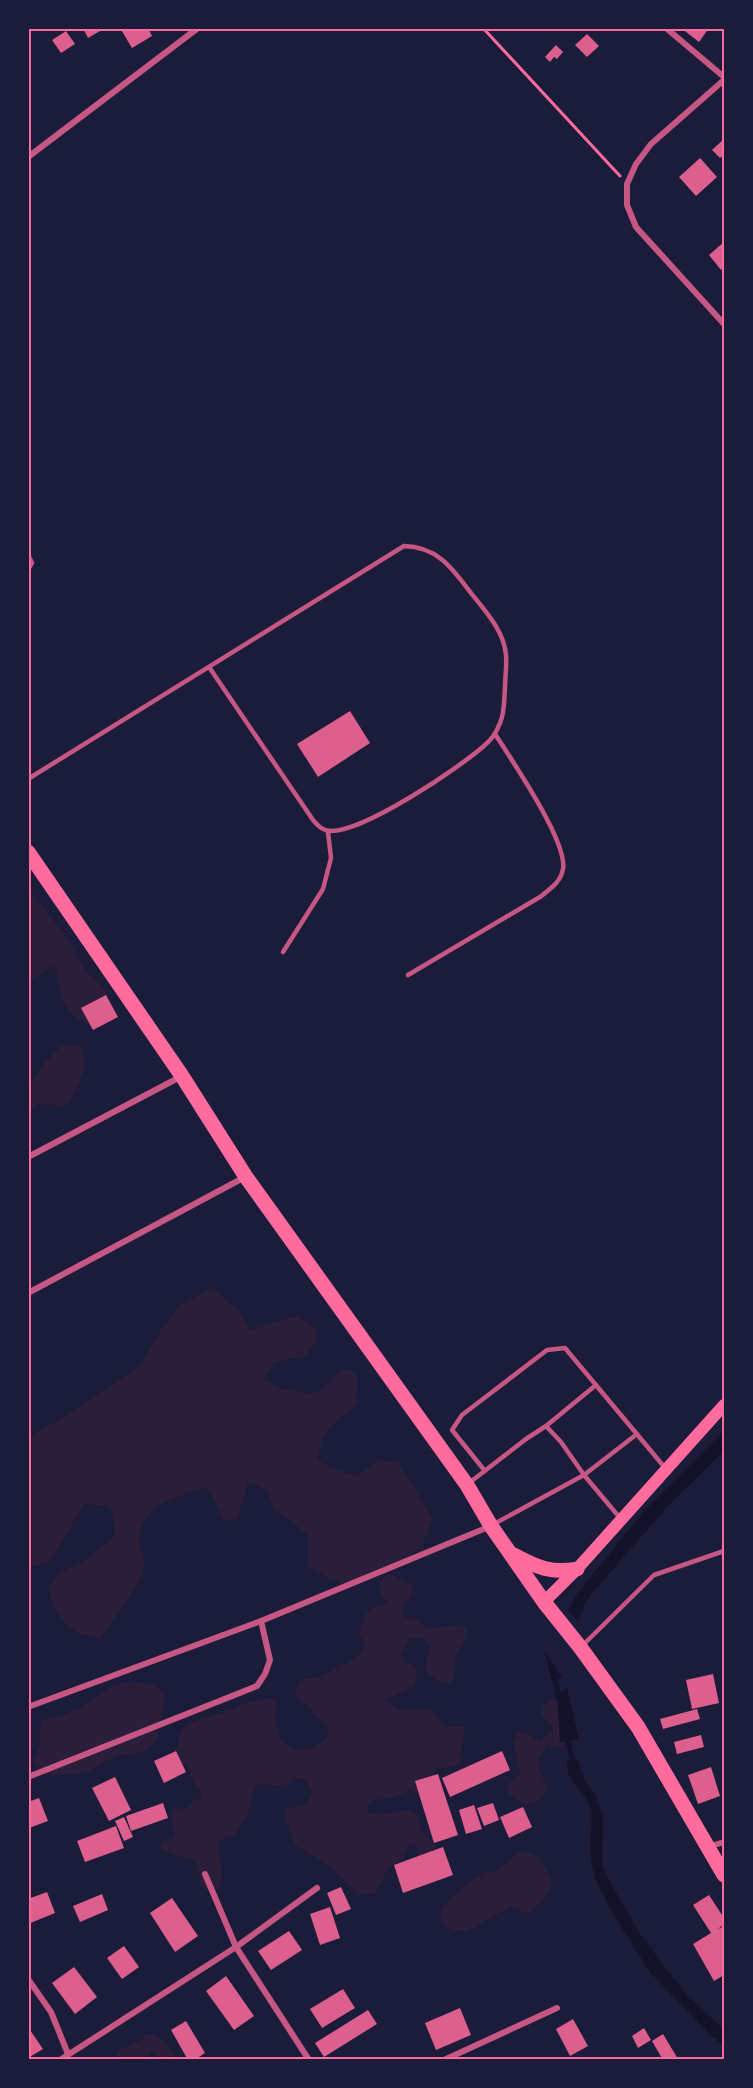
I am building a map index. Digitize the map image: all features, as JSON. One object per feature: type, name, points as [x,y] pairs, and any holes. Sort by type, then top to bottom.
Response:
[{"type":"main road","points":[[28,852],[182,1076],[246,1176],[467,1485],[491,1526],[544,1602],[638,1727],[724,1875]]},
{"type":"main road","points":[[544,1602],[577,1569],[724,1405]]},
{"type":"main road","points":[[512,1553],[543,1568],[561,1572],[577,1569]]},
{"type":"street","points":[[28,157],[198,28]]},
{"type":"street","points":[[666,28],[724,78],[651,144],[636,164],[627,184],[627,205],[636,227],[724,324]]},
{"type":"street","points":[[28,1158],[182,1076]]},
{"type":"street","points":[[28,1293],[246,1176]]},
{"type":"street","points":[[28,1707],[261,1621],[491,1526]]},
{"type":"street","points":[[28,1777],[257,1686],[270,1660],[261,1621]]},
{"type":"street","points":[[708,1847],[724,1842]]},
{"type":"street","points":[[205,1874],[236,1947],[309,2060]]},
{"type":"street","points":[[60,2060],[236,1947],[317,1888]]},
{"type":"street","points":[[28,1979],[51,2012],[68,2054]]},
{"type":"street","points":[[444,2060],[557,2008]]},
{"type":"lane","points":[[28,779],[404,546],[414,546],[439,556],[455,572],[495,624],[503,640],[506,656],[504,710],[495,734],[486,744],[429,786],[384,812],[340,830],[328,832],[313,820],[209,667]]},
{"type":"lane","points":[[28,555],[32,563],[28,570]]},
{"type":"lane","points":[[408,975],[540,897],[558,881],[563,871],[564,860],[543,810],[495,734]]},
{"type":"lane","points":[[284,952],[323,890],[331,858],[328,832]]},
{"type":"lane","points":[[485,1471],[452,1430],[462,1415],[547,1350],[565,1348],[666,1469]]},
{"type":"lane","points":[[467,1485],[596,1385]]},
{"type":"lane","points":[[546,1426],[621,1519]]},
{"type":"lane","points":[[491,1526],[584,1475],[637,1434]]},
{"type":"lane","points":[[580,1647],[654,1575],[724,1551]]},
{"type":"path","points":[[483,28],[627,184]]},
{"type":"shaded area","points":[[28,888],[63,933],[88,973],[104,988],[107,998],[104,1024],[92,1024],[74,1016],[60,990],[56,969],[51,966],[35,978],[29,979]]},
{"type":"shaded area","points":[[61,1046],[81,1046],[85,1066],[69,1103],[60,1106],[38,1103],[29,1110],[29,1087],[42,1066]]},
{"type":"shaded area","points":[[212,1287],[239,1311],[251,1330],[298,1315],[317,1331],[315,1344],[305,1357],[273,1364],[264,1380],[280,1388],[312,1394],[324,1387],[342,1369],[349,1369],[358,1377],[356,1405],[335,1422],[326,1433],[317,1459],[329,1467],[357,1476],[380,1460],[398,1462],[433,1519],[423,1544],[413,1553],[353,1585],[330,1579],[308,1566],[308,1535],[275,1511],[266,1489],[248,1482],[237,1518],[224,1521],[210,1491],[204,1488],[181,1495],[160,1504],[146,1519],[141,1529],[139,1543],[144,1563],[142,1573],[101,1638],[81,1634],[60,1617],[49,1589],[57,1574],[84,1561],[115,1536],[113,1510],[107,1506],[84,1504],[51,1560],[29,1568],[29,1437],[73,1412],[141,1365],[162,1328],[178,1307]]},
{"type":"shaded area","points":[[724,1431],[724,1451],[669,1505],[613,1569],[585,1602],[578,1622],[568,1611],[577,1594],[644,1511]]},
{"type":"shaded area","points":[[391,1574],[412,1585],[411,1596],[400,1612],[404,1617],[420,1621],[425,1628],[461,1626],[467,1628],[465,1638],[456,1655],[453,1683],[438,1680],[426,1670],[431,1648],[424,1640],[415,1637],[409,1639],[401,1655],[402,1660],[417,1669],[415,1686],[385,1700],[406,1711],[421,1709],[435,1712],[446,1727],[464,1727],[460,1755],[464,1757],[455,1766],[436,1769],[419,1794],[409,1790],[396,1797],[370,1801],[367,1807],[367,1811],[373,1814],[402,1810],[415,1813],[423,1833],[436,1846],[433,1864],[418,1862],[418,1848],[414,1843],[409,1846],[402,1859],[386,1871],[374,1893],[366,1895],[356,1892],[330,1867],[295,1845],[285,1812],[287,1809],[306,1803],[312,1791],[305,1780],[299,1778],[282,1786],[262,1784],[255,1786],[248,1812],[236,1834],[219,1840],[218,1854],[222,1877],[216,1891],[207,1890],[201,1885],[195,1860],[177,1856],[162,1849],[160,1845],[165,1839],[174,1839],[170,1813],[177,1808],[186,1810],[194,1800],[200,1799],[202,1793],[195,1785],[188,1767],[178,1762],[181,1731],[193,1722],[250,1702],[275,1699],[277,1707],[274,1720],[285,1743],[296,1750],[308,1750],[319,1744],[328,1735],[327,1723],[317,1718],[305,1703],[302,1703],[295,1691],[301,1679],[325,1674],[362,1653],[364,1642],[359,1634],[364,1619],[367,1612],[388,1602],[382,1597],[379,1585],[384,1576]]},
{"type":"shaded area","points":[[543,1645],[568,1675],[552,1682]]},
{"type":"shaded area","points":[[128,1682],[154,1684],[166,1695],[154,1744],[145,1751],[116,1757],[86,1772],[70,1775],[40,1773],[33,1761],[41,1743],[39,1736],[42,1720],[80,1709],[109,1689]]},
{"type":"shaded area","points":[[567,1688],[579,1739],[560,1743],[557,1693]]},
{"type":"shaded area","points":[[552,1698],[566,1708],[566,1739],[563,1749],[548,1744],[539,1759],[539,1769],[546,1793],[536,1801],[522,1803],[507,1791],[510,1782],[520,1774],[513,1743],[518,1732],[540,1741],[552,1729],[552,1724],[541,1715],[543,1705]]},
{"type":"shaded area","points":[[577,1759],[585,1782],[595,1793],[603,1816],[602,1867],[641,1935],[667,1970],[688,1996],[724,2030],[724,2045],[711,2036],[650,1972],[611,1911],[595,1879],[590,1854],[592,1811],[568,1773],[567,1760]]},
{"type":"shaded area","points":[[519,1851],[536,1857],[552,1880],[549,1891],[540,1904],[526,1914],[518,1908],[510,1907],[467,1931],[456,1931],[444,1926],[440,1916],[443,1906],[470,1881],[499,1870]]},
{"type":"shaded area","points":[[147,2034],[161,2039],[176,2059],[161,2059],[152,2050],[149,2059],[116,2059],[118,2051],[141,2040]]},
{"type":"pier","points":[[542,1643],[546,1643],[570,1673],[570,1678],[564,1680],[541,1646]]},
{"type":"building","points":[[83,28],[98,28],[100,31],[88,38]]},
{"type":"building","points":[[120,28],[148,28],[152,36],[132,48]]},
{"type":"building","points":[[681,28],[709,28],[699,42]]},
{"type":"building","points":[[66,31],[75,44],[61,53],[52,40]]},
{"type":"building","points":[[587,34],[599,46],[587,57],[575,45]]},
{"type":"building","points":[[556,45],[563,52],[557,59],[554,57],[550,62],[545,57]]},
{"type":"building","points":[[724,139],[724,155],[720,158],[712,150]]},
{"type":"building","points":[[700,158],[717,177],[696,196],[679,177]]},
{"type":"building","points":[[724,242],[724,267],[721,270],[709,255]]},
{"type":"building","points":[[350,711],[370,743],[318,777],[297,744]]},
{"type":"building","points":[[106,995],[118,1017],[93,1030],[81,1008]]},
{"type":"building","points":[[713,1674],[719,1703],[692,1709],[686,1680]]},
{"type":"building","points":[[697,1709],[700,1719],[663,1729],[660,1719]]},
{"type":"building","points":[[701,1735],[704,1747],[677,1754],[674,1742]]},
{"type":"building","points":[[176,1751],[186,1772],[164,1783],[154,1761]]},
{"type":"building","points":[[502,1751],[510,1770],[450,1797],[442,1778]]},
{"type":"building","points":[[711,1767],[720,1796],[698,1804],[688,1775]]},
{"type":"building","points":[[438,1774],[458,1835],[434,1843],[415,1781]]},
{"type":"building","points":[[115,1777],[131,1810],[109,1821],[92,1788]]},
{"type":"building","points":[[39,1798],[48,1821],[29,1828],[28,1802]]},
{"type":"building","points":[[163,1803],[168,1818],[131,1831],[126,1816]]},
{"type":"building","points":[[493,1803],[499,1820],[484,1826],[477,1808]]},
{"type":"building","points":[[474,1805],[482,1829],[466,1834],[459,1810]]},
{"type":"building","points":[[523,1807],[532,1827],[509,1838],[500,1817]]},
{"type":"building","points":[[124,1817],[133,1837],[124,1841],[115,1821]]},
{"type":"building","points":[[116,1826],[124,1848],[85,1862],[77,1841]]},
{"type":"building","points":[[443,1847],[453,1875],[403,1893],[394,1865]]},
{"type":"building","points":[[341,1887],[351,1909],[336,1915],[327,1893]]},
{"type":"building","points":[[47,1892],[55,1913],[28,1924],[28,1899]]},
{"type":"building","points":[[102,1894],[108,1910],[80,1922],[73,1906]]},
{"type":"building","points":[[709,1895],[724,1918],[724,1924],[718,1929],[724,1926],[724,1975],[714,1981],[693,1944],[711,1933],[693,1905]]},
{"type":"building","points":[[172,1898],[198,1936],[175,1952],[150,1913]]},
{"type":"building","points":[[330,1907],[340,1938],[320,1945],[310,1914]]},
{"type":"building","points":[[289,1931],[302,1950],[271,1970],[258,1951]]},
{"type":"building","points":[[124,1946],[139,1967],[122,1979],[107,1958]]},
{"type":"building","points":[[74,1967],[97,1997],[75,2014],[52,1983]]},
{"type":"building","points":[[226,1976],[254,2016],[234,2030],[206,1991]]},
{"type":"building","points":[[343,1989],[355,2008],[322,2028],[310,2009]]},
{"type":"building","points":[[460,2008],[471,2035],[436,2050],[425,2023]]},
{"type":"building","points":[[368,2010],[377,2024],[324,2057],[315,2043]]},
{"type":"building","points":[[573,2019],[588,2046],[570,2056],[556,2029]]},
{"type":"building","points":[[186,2021],[205,2053],[194,2060],[188,2060],[171,2030]]},
{"type":"building","points":[[28,2027],[43,2049],[28,2058]]},
{"type":"building","points":[[644,2028],[651,2040],[638,2048],[632,2036]]},
{"type":"building","points":[[663,2034],[677,2060],[663,2060],[652,2041]]},
{"type":"waterway","points":[[554,1674],[559,1697]]},
{"type":"waterway","points":[[567,1735],[573,1764]]}]
